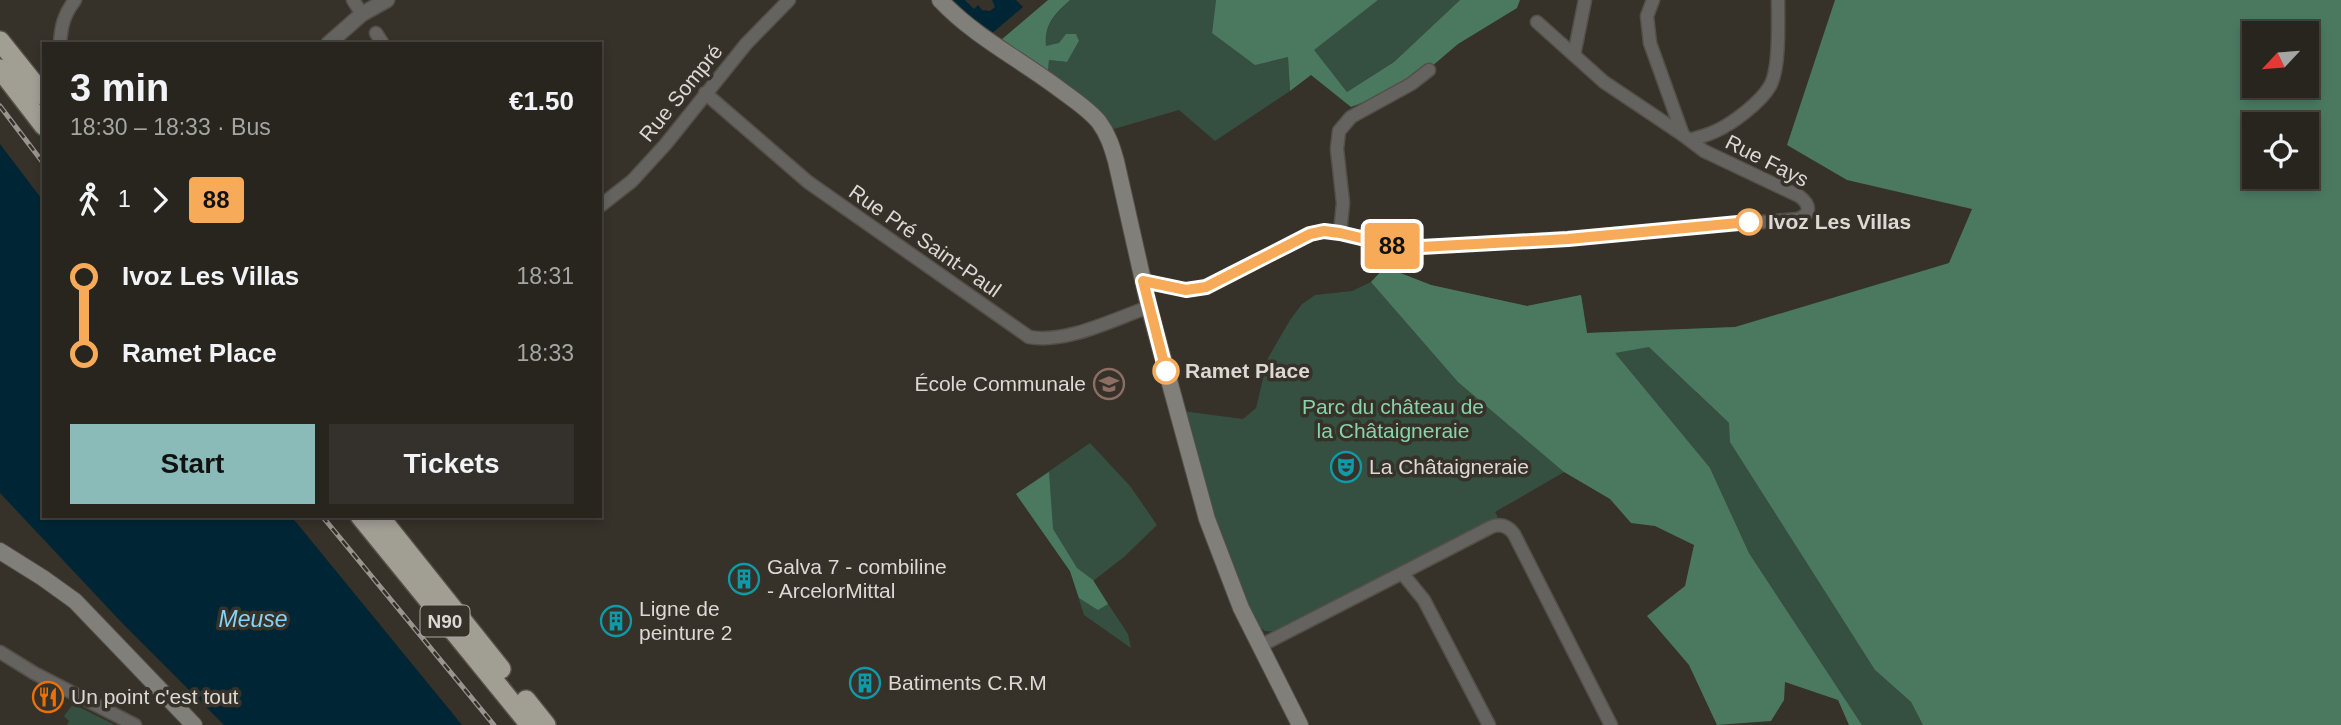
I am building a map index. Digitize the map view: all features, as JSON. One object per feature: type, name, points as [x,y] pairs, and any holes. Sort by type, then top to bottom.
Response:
[{"type":"highway","points":[[0,41],[42,94]]},
{"type":"highway","points":[[0,69],[42,123]]},
{"type":"highway","name":"N90","points":[[361,518],[530,725]]},
{"type":"highway","name":"N90","points":[[381,518],[546,725]]},
{"type":"main road","points":[[940,0],[978,34],[1041,75],[1098,121],[1111,145],[1149,307],[1207,519],[1228,577],[1300,725]]},
{"type":"main road","points":[[0,551],[75,601],[194,725]]},
{"type":"street","points":[[60,42],[66,11],[75,0]]},
{"type":"street","points":[[353,0],[362,14]]},
{"type":"street","points":[[330,42],[362,14],[387,0]]},
{"type":"street","name":"Rue Sompré","points":[[602,204],[632,181],[665,145],[746,44],[789,0]]},
{"type":"street","points":[[1574,55],[1585,0]]},
{"type":"street","points":[[1653,0],[1647,16],[1650,43],[1687,138]]},
{"type":"street","name":"Rue Fays","points":[[1687,138],[1715,132],[1727,125],[1751,107],[1771,86],[1777,56],[1778,0]]},
{"type":"street","points":[[1536,22],[1604,82],[1687,138]]},
{"type":"street","points":[[1340,233],[1343,203],[1337,149],[1339,131],[1351,117],[1411,84],[1429,70]]},
{"type":"street","name":"Rue Pré Saint-Paul","points":[[706,93],[808,182],[1029,337],[1043,340],[1063,337],[1149,307]]},
{"type":"street","name":"Rue Fays","points":[[1143,281],[1186,290],[1206,287],[1310,234],[1324,231],[1403,248],[1568,239],[1798,219],[1805,216],[1808,211],[1807,201],[1704,151],[1687,138]]},
{"type":"street","points":[[1260,646],[1493,525],[1508,527],[1518,541],[1611,725]]},
{"type":"street","points":[[1402,573],[1424,600],[1489,725]]},
{"type":"street","points":[[0,652],[44,679],[135,725]]},
{"type":"green space","points":[[1048,0],[1070,0],[1049,25],[1046,46],[1059,43],[1066,34],[1076,34],[1079,41],[1067,62],[1049,60],[1048,71],[1001,40]]},
{"type":"green space","points":[[1070,0],[1216,0],[1212,33],[1288,56],[1290,91],[1215,141],[1179,110],[1114,129],[1096,109],[1048,71],[1049,60],[1067,62],[1079,41],[1046,47],[1049,26],[1055,15]]},
{"type":"green space","points":[[1216,0],[1378,0],[1314,50],[1347,92],[1394,62],[1460,0],[1520,0],[1517,8],[1458,44],[1411,84],[1351,107],[1311,75],[1290,91],[1288,57],[1255,65],[1212,33]]},
{"type":"green space","points":[[1378,0],[1460,0],[1394,62],[1347,92],[1313,50]]},
{"type":"green space","points":[[1835,0],[2341,0],[2341,725],[1923,725],[1911,702],[1875,670],[1730,442],[1729,423],[1649,347],[1615,353],[1710,468],[1749,553],[1862,725],[1849,725],[1838,700],[1785,682],[1784,700],[1771,721],[1717,725],[1689,665],[1647,616],[1685,586],[1694,545],[1655,526],[1631,523],[1610,499],[1564,472],[1458,382],[1371,282],[1385,267],[1431,285],[1527,306],[1581,295],[1587,333],[1735,327],[1949,263],[1972,209],[1847,180],[1787,145]]},
{"type":"green space","name":"Parc du château de la Châtaigneraie","points":[[1385,267],[1431,285],[1527,306],[1581,295],[1587,333],[1735,327],[1696,392],[1729,423],[1875,670],[1911,702],[1923,725],[1862,725],[1749,553],[1710,468],[1606,448],[1495,512],[1498,517],[1278,632],[1265,631],[1254,623],[1223,553],[1182,411],[1243,419],[1256,408],[1268,358],[1302,304],[1315,295],[1352,291],[1371,282]]},
{"type":"green space","points":[[1090,443],[1130,486],[1157,525],[1124,557],[1093,581],[1128,634],[1131,648],[1084,615],[1070,571],[1016,494]]},
{"type":"green space","points":[[1049,472],[1053,529],[1077,568],[1093,580],[1108,604],[1098,610],[1079,598],[1070,571],[1016,494]]},
{"type":"green space","points":[[73,704],[115,725],[67,725],[69,721],[64,716]]},
{"type":"water","points":[[953,0],[965,0],[974,9],[978,5],[982,10],[990,11],[995,7],[992,0],[1016,0],[1023,7],[990,35]]},
{"type":"water","name":"Meuse","points":[[0,144],[42,199],[42,518],[293,518],[462,725],[224,725],[124,625],[0,493]]},
{"type":"railway","points":[[0,106],[42,161]]},
{"type":"railway","points":[[324,518],[494,725]]},
{"type":"bus line","name":"88","points":[[1166,371],[1143,281],[1186,290],[1206,287],[1310,234],[1324,231],[1340,233],[1403,248],[1568,239],[1749,222]]},
{"type":"place","name":"Ivoz Les Villas","points":[[1749,222]]},
{"type":"place","name":"Ramet Place","points":[[1166,371]]},
{"type":"place","name":"École Communale","points":[[1109,384]]},
{"type":"place","name":"La Châtaigneraie","points":[[1346,467]]},
{"type":"place","name":"Galva 7 - combiline - ArcelorMittal","points":[[744,579]]},
{"type":"place","name":"Ligne de peinture 2","points":[[616,621]]},
{"type":"place","name":"Batiments C.R.M","points":[[865,683]]},
{"type":"place","name":"Un point c'est tout","points":[[48,697]]}]
